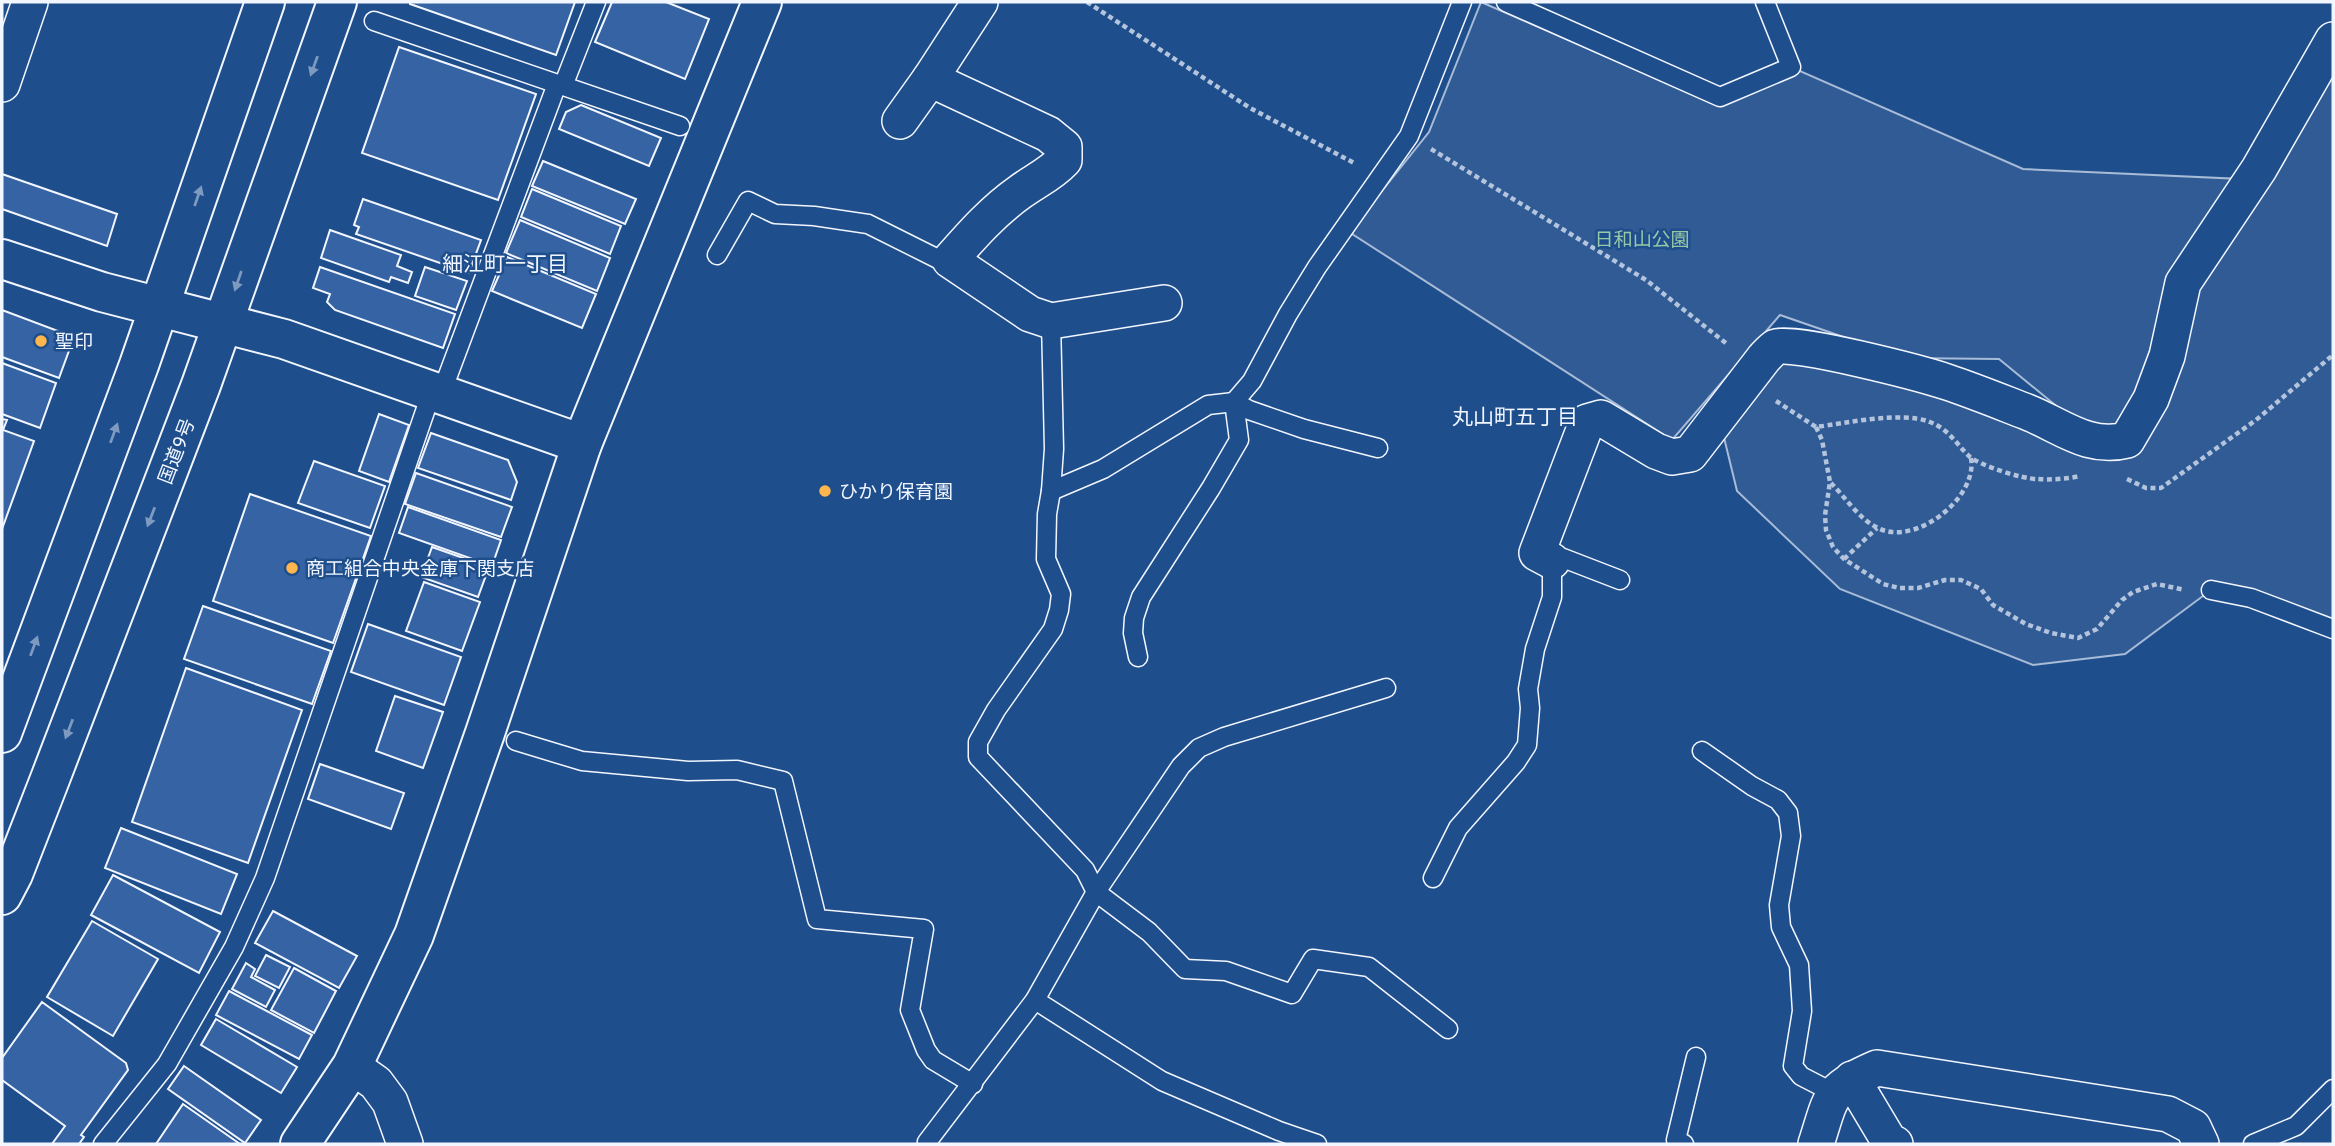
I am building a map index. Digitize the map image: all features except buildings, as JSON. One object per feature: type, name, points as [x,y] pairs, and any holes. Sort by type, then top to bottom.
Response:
[{"type":"main road","points":[[2,733],[139,365],[265,2]]},
{"type":"main road","name":"国道9号","points":[[2,895],[46,791],[224,323],[337,2]]},
{"type":"main road","points":[[300,1144],[352,1066],[414,935],[582,444],[762,2]]},
{"type":"main road","points":[[2,259],[102,292],[284,339],[582,444]]},
{"type":"street","points":[[2,84],[30,2]]},
{"type":"street","points":[[900,121],[980,2]]},
{"type":"street","points":[[1552,561],[1536,553],[1587,422],[1601,418],[1656,451],[1672,457],[1690,454],[1742,366],[1764,358],[1776,347],[1799,346],[1946,381],[2043,418],[2084,439],[2109,444],[2112,451],[2127,440],[2151,399],[2167,356],[2183,283],[2259,169],[2333,40]]},
{"type":"street","points":[[930,79],[1048,134],[1064,148],[1064,160],[1052,172],[1021,191],[982,223],[950,260],[1030,314],[1051,321],[1164,303]]},
{"type":"street","points":[[352,1066],[376,1083],[390,1102],[405,1144]]},
{"type":"street","points":[[1815,1144],[1843,1086],[1877,1068],[2168,1114],[2193,1127],[2201,1144]]},
{"type":"street","points":[[1843,1086],[1889,1141],[1895,1144]]},
{"type":"lane","points":[[103,1144],[167,1064],[234,947],[265,878],[436,392],[596,2]]},
{"type":"lane","points":[[1138,657],[1133,633],[1134,618],[1141,597],[1239,440],[1234,402],[1252,381],[1317,267],[1409,136],[1462,2]]},
{"type":"lane","points":[[1506,2],[1720,97],[1791,67],[1765,2]]},
{"type":"lane","points":[[374,21],[680,126]]},
{"type":"lane","points":[[717,255],[748,201],[775,214],[814,216],[868,224],[940,260],[950,260]]},
{"type":"lane","points":[[1051,321],[1054,449],[1047,514],[1046,559],[1061,594],[1059,610],[1053,629],[996,710],[978,742],[978,757],[1085,870],[1096,892],[1149,932],[1185,969],[1226,971],[1292,994],[1313,958],[1369,967],[1448,1029]]},
{"type":"lane","points":[[1051,491],[1103,469],[1208,405],[1234,402],[1304,429],[1378,449]]},
{"type":"lane","points":[[1433,878],[1458,828],[1516,762],[1527,745],[1530,708],[1528,689],[1535,649],[1552,597],[1552,561],[1563,558],[1620,580]]},
{"type":"lane","points":[[2211,590],[2251,598],[2333,629]]},
{"type":"lane","points":[[927,1144],[1034,1000],[1096,892],[1181,766],[1199,748],[1223,737],[1386,688]]},
{"type":"lane","points":[[516,741],[582,761],[688,771],[737,771],[783,781],[817,919],[924,929],[910,1010],[926,1050],[933,1060],[973,1084]]},
{"type":"lane","points":[[1702,751],[1752,786],[1778,800],[1788,813],[1791,836],[1779,905],[1781,927],[1798,965],[1802,1011],[1793,1066],[1801,1076],[1843,1086]]},
{"type":"lane","points":[[1034,1000],[1162,1081],[1279,1131],[1317,1144]]},
{"type":"lane","points":[[1684,1144],[1676,1140],[1696,1057]]},
{"type":"lane","points":[[2253,1144],[2296,1126],[2333,1089]]},
{"type":"path","points":[[1087,2],[1250,108],[1381,177]]},
{"type":"path","points":[[1409,136],[1646,280],[1742,366],[1816,427],[1822,440],[1830,482],[1826,502],[1826,530],[1833,547],[1844,559],[1883,584],[1899,588],[1918,588],[1945,579],[1961,580],[1980,589],[1993,605],[2026,624],[2050,633],[2078,638],[2097,629],[2122,600],[2145,587],[2157,584],[2199,593],[2211,590]]},
{"type":"path","points":[[1816,427],[1882,418],[1929,421],[1951,435],[1971,457],[1987,466],[2034,480],[2078,477],[2099,468],[2112,451],[2128,480],[2146,488],[2161,488],[2256,420],[2333,355]]},
{"type":"path","points":[[1830,482],[1877,528],[1894,533],[1920,528],[1944,513],[1968,482],[1973,468],[1971,457]]},
{"type":"path","points":[[1844,559],[1877,528]]},
{"type":"shaded area","name":"日和山公園","points":[[1481,2],[1717,105],[1791,67],[2023,169],[2241,179],[2174,268],[2127,429],[2088,432],[1999,359],[1904,358],[1780,315],[1672,440],[1349,232],[1429,132]]},
{"type":"shaded area","points":[[2333,40],[2333,629],[2211,590],[2125,654],[2033,665],[1840,589],[1737,491],[1719,417],[1776,347],[2127,440],[2183,283]]},
{"type":"place","name":"聖印","points":[[41,341]]},
{"type":"place","name":"ひかり保育園","points":[[825,491]]},
{"type":"place","name":"商工組合中央金庫下関支店","points":[[292,568]]},
{"type":"district","name":"細江町一丁目","points":[[505,264]]},
{"type":"district","name":"丸山町五丁目","points":[[1515,417]]}]
